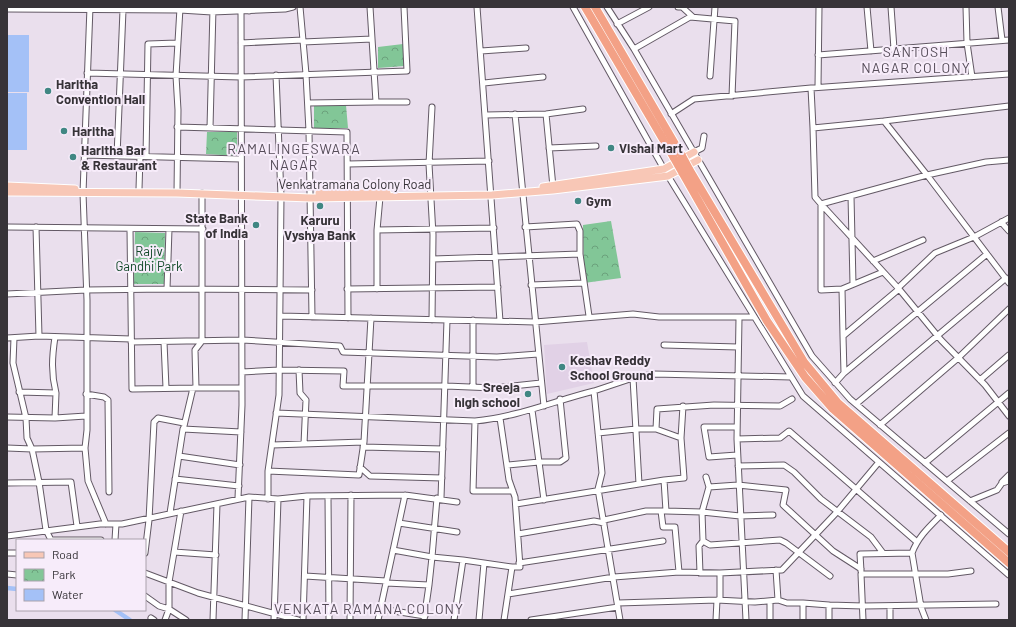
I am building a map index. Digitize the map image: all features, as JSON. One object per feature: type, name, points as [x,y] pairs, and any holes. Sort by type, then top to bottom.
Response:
[{"type":"highway","points":[[585,7],[686,170],[767,320],[805,377],[833,410],[950,506],[1009,552]]},
{"type":"highway","points":[[595,7],[678,157]]},
{"type":"highway","points":[[950,506],[1009,562]]},
{"type":"main road","points":[[553,188],[664,169],[694,152]]},
{"type":"main road","name":"Venkatramana Colony Road","points":[[7,192],[177,191],[202,193],[348,195],[380,197],[492,193],[668,176],[698,160]]},
{"type":"main road","points":[[7,186],[83,191],[139,189],[243,193]]},
{"type":"main road","points":[[348,195],[432,194]]},
{"type":"street","points":[[190,7],[212,10]]},
{"type":"street","points":[[7,9],[241,10],[293,7]]},
{"type":"street","points":[[300,7],[308,103],[311,195],[312,317]]},
{"type":"street","points":[[370,7],[376,102]]},
{"type":"street","points":[[87,73],[241,77],[276,74],[407,71],[404,7]]},
{"type":"street","points":[[477,7],[484,83],[500,321]]},
{"type":"street","points":[[573,7],[668,176],[802,396],[1009,575]]},
{"type":"street","points":[[606,7],[634,49],[812,356],[835,383],[856,404],[1009,534]]},
{"type":"street","points":[[617,24],[649,7]]},
{"type":"street","points":[[678,7],[682,7],[694,17]]},
{"type":"street","points":[[710,76],[715,7]]},
{"type":"street","points":[[818,88],[819,7]]},
{"type":"street","points":[[868,7],[871,51]]},
{"type":"street","points":[[891,7],[894,49]]},
{"type":"street","points":[[966,7],[967,43],[972,77]]},
{"type":"street","points":[[998,7],[1002,40]]},
{"type":"street","points":[[90,9],[83,191],[86,290],[85,448],[88,481],[106,524]]},
{"type":"street","points":[[177,191],[178,110],[176,76],[180,9]]},
{"type":"street","points":[[117,156],[119,74],[123,10]]},
{"type":"street","points":[[210,128],[212,10]]},
{"type":"street","points":[[238,498],[241,432],[243,288],[241,10]]},
{"type":"street","points":[[634,49],[690,17],[735,21],[732,96]]},
{"type":"street","points":[[241,43],[372,39]]},
{"type":"street","points":[[818,56],[1009,40]]},
{"type":"street","points":[[139,189],[143,157],[148,75],[148,44],[177,43]]},
{"type":"street","points":[[481,51],[526,48]]},
{"type":"street","points":[[268,499],[268,471],[276,413],[280,342],[281,194],[276,74]]},
{"type":"street","points":[[672,114],[694,99],[811,88],[1009,74]]},
{"type":"street","points":[[484,83],[543,77]]},
{"type":"street","points":[[811,88],[815,197],[899,289],[937,335],[980,380],[1009,416]]},
{"type":"street","points":[[308,103],[407,102]]},
{"type":"street","points":[[813,128],[1009,106]]},
{"type":"street","points":[[432,107],[429,164],[433,230],[432,320]]},
{"type":"street","points":[[486,115],[546,114],[583,109]]},
{"type":"street","points":[[515,114],[525,227],[544,406]]},
{"type":"street","points":[[546,114],[553,188]]},
{"type":"street","points":[[856,404],[937,335],[1008,281],[884,121]]},
{"type":"street","points":[[177,127],[347,132],[348,318]]},
{"type":"street","points":[[694,152],[702,148],[704,136]]},
{"type":"street","points":[[549,148],[596,146]]},
{"type":"street","points":[[84,155],[241,159]]},
{"type":"street","points":[[821,204],[927,175],[986,162],[1009,160]]},
{"type":"street","points":[[348,164],[429,164],[489,161]]},
{"type":"street","points":[[170,513],[184,426],[194,388],[195,350],[202,341],[202,193]]},
{"type":"street","points":[[851,196],[853,284]]},
{"type":"street","points":[[377,289],[377,230],[380,197]]},
{"type":"street","points":[[821,204],[821,290],[842,289],[883,272]]},
{"type":"street","points":[[843,336],[899,289],[935,253],[974,237],[1009,218]]},
{"type":"street","points":[[1001,222],[1009,231]]},
{"type":"street","points":[[525,227],[577,224],[580,231],[580,254],[589,316]]},
{"type":"street","points":[[7,227],[202,229]]},
{"type":"street","points":[[36,227],[39,336]]},
{"type":"street","points":[[377,230],[494,228]]},
{"type":"street","points":[[130,229],[132,389],[242,388]]},
{"type":"street","points":[[167,289],[168,229]]},
{"type":"street","points":[[873,260],[924,240]]},
{"type":"street","points":[[433,259],[580,254]]},
{"type":"street","points":[[835,383],[987,254]]},
{"type":"street","points":[[531,285],[584,284]]},
{"type":"street","points":[[347,289],[498,287]]},
{"type":"street","points":[[7,294],[86,290],[202,288],[312,290]]},
{"type":"street","points":[[842,289],[844,374]]},
{"type":"street","points":[[880,425],[958,358],[1009,309]]},
{"type":"street","points":[[280,316],[535,322],[589,316],[633,314],[659,317],[754,317]]},
{"type":"street","points":[[268,471],[359,475],[364,445],[371,318]]},
{"type":"street","points":[[739,318],[736,406],[737,455],[746,620]]},
{"type":"street","points":[[381,609],[425,618],[442,478],[447,320]]},
{"type":"street","points":[[473,320],[473,387]]},
{"type":"street","points":[[7,338],[39,336],[164,342],[242,340],[340,346],[343,352],[370,354],[497,357],[538,354]]},
{"type":"street","points":[[55,337],[51,362],[52,378],[56,393],[55,418]]},
{"type":"street","points":[[14,338],[13,363],[26,418],[27,438],[32,449],[39,482],[46,530],[50,539]]},
{"type":"street","points":[[164,342],[166,388]]},
{"type":"street","points":[[664,345],[738,347]]},
{"type":"street","points":[[980,380],[1009,355]]},
{"type":"street","points":[[242,372],[279,370],[344,371],[344,386],[446,386],[494,388],[542,383]]},
{"type":"street","points":[[299,370],[300,393],[306,400],[304,444]]},
{"type":"street","points":[[276,413],[476,421],[500,418],[532,410],[560,399],[594,391],[633,378],[654,374],[791,377]]},
{"type":"street","points":[[633,378],[639,484]]},
{"type":"street","points":[[594,391],[602,473],[599,492],[620,620]]},
{"type":"street","points":[[19,392],[56,393]]},
{"type":"street","points":[[925,463],[1009,392]]},
{"type":"street","points":[[86,394],[104,397],[108,400],[108,492]]},
{"type":"street","points":[[507,465],[560,462],[566,458],[560,399]]},
{"type":"street","points":[[656,429],[657,409],[683,406],[780,406],[792,399]]},
{"type":"street","points":[[516,504],[684,478],[681,438],[683,406]]},
{"type":"street","points":[[532,410],[544,500]]},
{"type":"street","points":[[7,417],[55,418],[86,416]]},
{"type":"street","points":[[146,545],[149,520],[154,422],[158,418],[184,426],[241,432]]},
{"type":"street","points":[[393,550],[432,557],[520,567],[516,504],[507,465],[500,418]]},
{"type":"street","points":[[476,421],[473,491],[513,491]]},
{"type":"street","points":[[737,427],[704,427],[708,457],[737,455]]},
{"type":"street","points":[[598,433],[636,429],[656,429],[681,438]]},
{"type":"street","points":[[737,439],[780,438],[789,431],[917,542]]},
{"type":"street","points":[[947,481],[1009,433]]},
{"type":"street","points":[[272,444],[364,445],[443,449]]},
{"type":"street","points":[[7,448],[85,448]]},
{"type":"street","points":[[179,456],[240,465]]},
{"type":"street","points":[[508,594],[614,577],[679,572],[720,573],[782,570],[837,512],[879,462]]},
{"type":"street","points":[[738,466],[784,464],[821,499],[871,537],[883,553]]},
{"type":"street","points":[[360,467],[370,476],[442,478]]},
{"type":"street","points":[[970,501],[997,490],[1009,475]]},
{"type":"street","points":[[700,573],[699,546],[703,541],[702,512],[709,487],[706,477]]},
{"type":"street","points":[[175,479],[239,486]]},
{"type":"street","points":[[664,480],[663,527],[675,527],[679,572]]},
{"type":"street","points":[[1002,483],[1009,481]]},
{"type":"street","points":[[7,483],[71,482],[78,526]]},
{"type":"street","points":[[709,487],[738,485],[786,490],[783,505],[833,551],[861,572],[916,575],[948,574],[971,571]]},
{"type":"street","points":[[350,620],[351,495]]},
{"type":"street","points":[[378,620],[405,495]]},
{"type":"street","points":[[7,536],[78,526],[116,524],[149,520],[181,510],[249,497],[278,499],[307,496],[405,495],[439,498],[457,502]]},
{"type":"street","points":[[303,620],[307,496]]},
{"type":"street","points":[[328,496],[328,620]]},
{"type":"street","points":[[245,620],[249,497]]},
{"type":"street","points":[[274,620],[278,499]]},
{"type":"street","points":[[213,620],[215,597],[217,504]]},
{"type":"street","points":[[165,620],[169,609],[169,582],[181,510]]},
{"type":"street","points":[[518,534],[594,521],[604,521],[646,511],[702,512],[740,516],[773,515]]},
{"type":"street","points":[[924,618],[912,553],[917,542],[926,529],[941,516]]},
{"type":"street","points":[[399,523],[457,532]]},
{"type":"street","points":[[115,539],[116,524]]},
{"type":"street","points":[[703,541],[710,545],[780,540],[830,576]]},
{"type":"street","points":[[519,563],[663,541]]},
{"type":"street","points":[[174,552],[216,555]]},
{"type":"street","points":[[863,620],[860,554],[912,553]]},
{"type":"street","points":[[454,620],[463,560]]},
{"type":"street","points":[[479,620],[484,563]]},
{"type":"street","points":[[504,620],[512,567]]},
{"type":"street","points":[[776,570],[778,600]]},
{"type":"street","points":[[146,573],[198,593],[298,620]]},
{"type":"street","points":[[716,620],[720,573]]},
{"type":"street","points":[[305,576],[429,585]]},
{"type":"street","points":[[146,597],[159,606],[169,609],[186,620]]},
{"type":"street","points":[[530,620],[618,605],[718,600],[746,602],[778,600],[787,603],[863,606],[996,604]]},
{"type":"street","points":[[770,601],[770,620]]},
{"type":"street","points":[[803,603],[803,620]]},
{"type":"street","points":[[829,605],[829,620]]},
{"type":"street","points":[[890,606],[890,620]]},
{"type":"shaded area","points":[[587,342],[594,383],[547,394],[544,345]]},
{"type":"green space","points":[[403,44],[404,66],[378,68],[378,47]]},
{"type":"green space","points":[[314,105],[346,105],[348,128],[314,128]]},
{"type":"green space","points":[[207,132],[237,132],[237,156],[206,154]]},
{"type":"green space","points":[[611,221],[621,278],[584,283],[583,225]]},
{"type":"green space","name":"Rajiv Gandhi Park","points":[[135,232],[165,233],[164,284],[134,284]]},
{"type":"water","points":[[7,35],[29,35],[29,92],[7,92]]},
{"type":"water","points":[[7,93],[27,93],[27,150],[7,150]]},
{"type":"waterway","points":[[7,588],[16,589]]},
{"type":"waterway","points":[[116,611],[130,620]]},
{"type":"place","name":"Haritha Convention Hall","points":[[48,91]]},
{"type":"place","name":"Haritha","points":[[64,131]]},
{"type":"place","name":"Vishal Mart","points":[[611,148]]},
{"type":"place","name":"Haritha Bar & Restaurant","points":[[73,157]]},
{"type":"place","name":"Gym","points":[[578,201]]},
{"type":"place","name":"Karuru Vyshya Bank","points":[[320,206]]},
{"type":"place","name":"State Bank of India","points":[[256,225]]},
{"type":"place","name":"Keshav Reddy School Ground","points":[[562,367]]},
{"type":"place","name":"Sreeja high school","points":[[528,394]]},
{"type":"district","name":"SANTOSH NAGAR COLONY","points":[[916,60]]},
{"type":"district","name":"RAMALINGESWARA NAGAR","points":[[294,156]]},
{"type":"district","name":"VENKATA RAMANA COLONY","points":[[369,608]]}]
